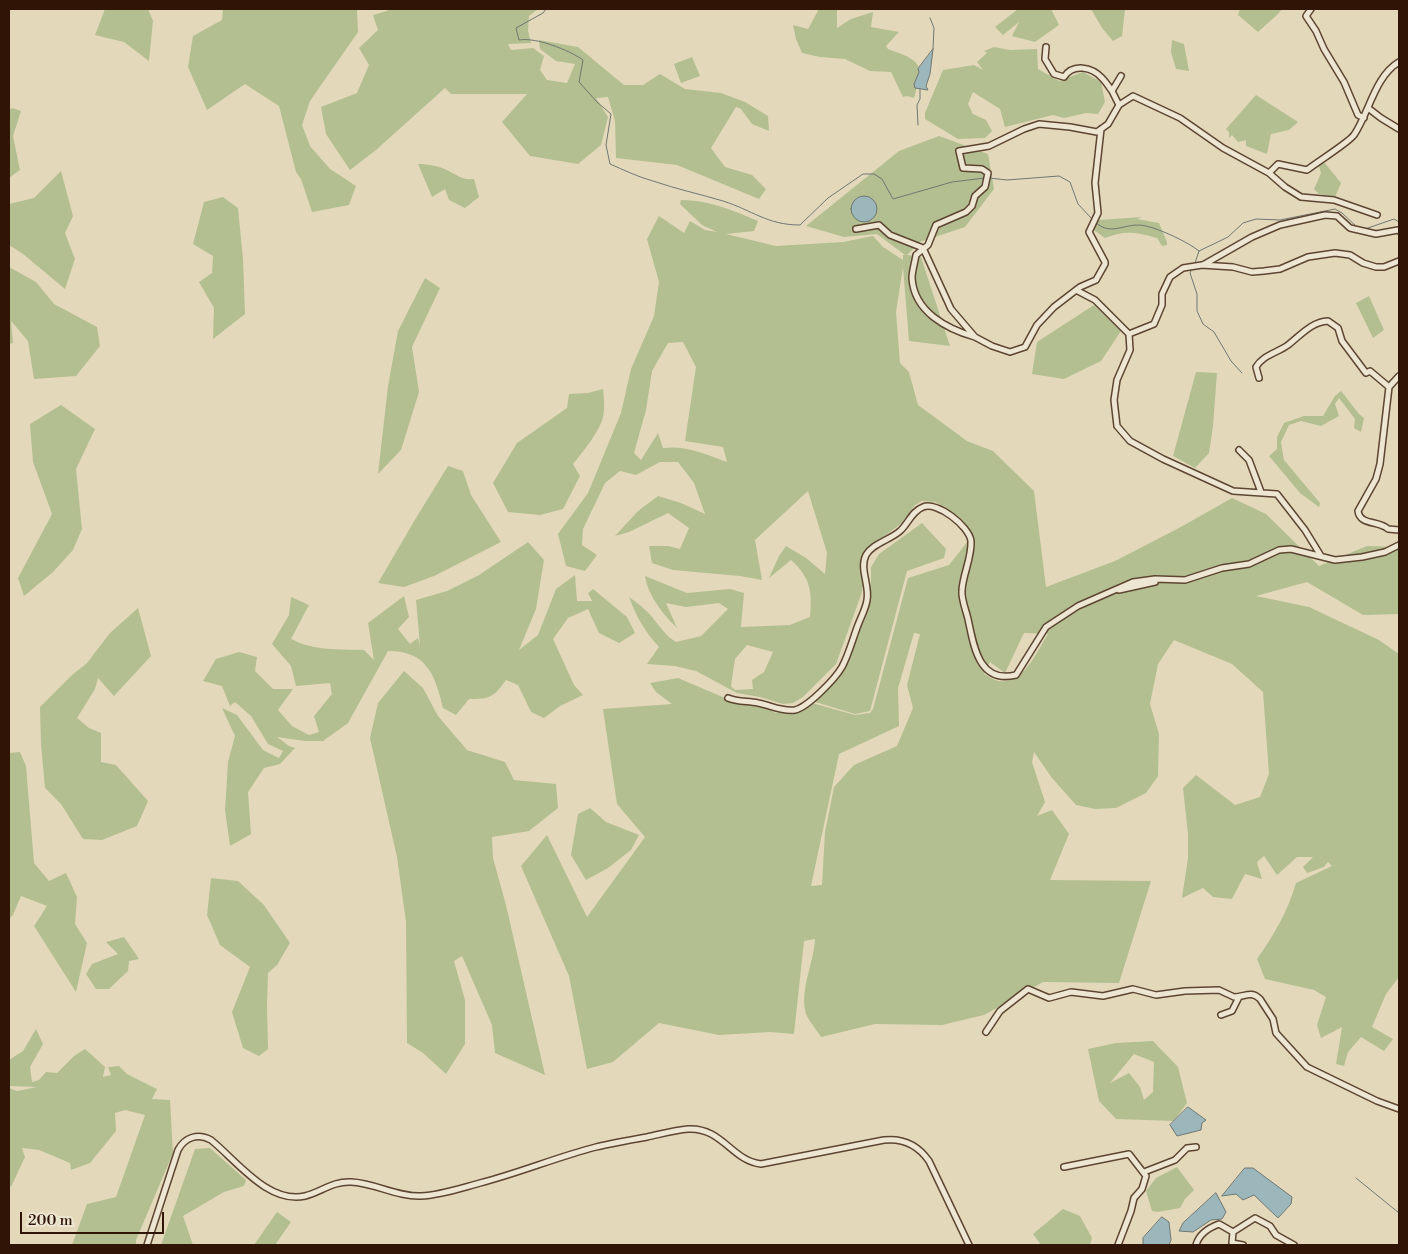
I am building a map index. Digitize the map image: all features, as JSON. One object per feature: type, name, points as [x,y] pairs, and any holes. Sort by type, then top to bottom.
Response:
[{"type":"street","points":[[1311,9],[1306,16],[1344,82],[1358,115],[1364,118]]},
{"type":"street","points":[[1046,47],[1044,59],[1054,74],[1064,77],[1067,72],[1078,67],[1090,70],[1101,77],[1112,91],[1119,105]]},
{"type":"street","points":[[1269,173],[1278,164],[1307,170],[1353,137],[1364,118],[1373,95],[1392,66],[1399,62]]},
{"type":"street","points":[[1112,91],[1121,76]]},
{"type":"street","points":[[1101,129],[1095,183],[1098,213],[1090,232],[1105,262],[1096,280],[1076,290],[1054,307],[1037,325],[1025,346],[1010,352],[992,346],[975,337],[954,331],[925,310],[918,302],[912,278],[916,255],[930,241],[936,226],[966,212],[972,206],[975,196],[985,187],[988,173],[982,169],[963,168],[959,151],[989,146],[1039,124],[1097,132],[1101,129],[1108,124],[1119,105],[1133,96],[1180,118],[1224,148],[1269,173],[1285,187],[1301,197],[1334,200],[1377,215]]},
{"type":"street","points":[[1368,108],[1399,128]]},
{"type":"street","points":[[1202,265],[1252,237],[1280,225],[1325,214],[1337,216],[1350,228],[1376,234],[1398,230],[1399,232]]},
{"type":"street","points":[[856,230],[879,225],[890,235],[923,248],[951,309],[975,337]]},
{"type":"street","points":[[1130,334],[1154,324],[1162,305],[1162,294],[1170,277],[1174,272],[1183,268],[1202,265],[1252,272],[1264,271],[1280,269],[1308,257],[1335,253],[1350,255],[1376,267],[1384,267],[1399,261]]},
{"type":"street","points":[[1076,290],[1095,300],[1130,334],[1130,350],[1117,380],[1114,400],[1117,426],[1130,442],[1233,491],[1277,494],[1315,544],[1320,556]]},
{"type":"street","points":[[1258,378],[1256,367],[1261,359],[1287,345],[1305,330],[1320,321],[1328,320],[1338,328],[1342,341],[1366,373],[1370,371],[1389,387]]},
{"type":"street","points":[[1399,376],[1389,387],[1380,464],[1376,479],[1358,511],[1363,521],[1384,525],[1388,529],[1399,530]]},
{"type":"street","points":[[1239,450],[1249,460],[1261,492]]},
{"type":"street","points":[[728,698],[785,710],[795,710],[815,696],[841,668],[867,601],[868,588],[864,564],[867,555],[874,548],[899,532],[915,511],[925,506],[934,506],[949,515],[965,529],[970,537],[971,547],[961,594],[975,649],[984,667],[990,673],[1000,677],[1016,675],[1046,627],[1078,606],[1112,591],[1165,579],[1186,580],[1222,568],[1248,564],[1279,550],[1291,549],[1335,560],[1385,552],[1399,545]]},
{"type":"street","points":[[1309,554],[1315,544]]},
{"type":"street","points":[[986,1032],[1000,1011],[1028,989],[1049,998],[1071,992],[1103,996],[1134,989],[1156,995],[1185,991],[1219,990],[1234,997],[1248,994],[1258,997],[1273,1018],[1276,1033],[1308,1067],[1377,1101],[1399,1109]]},
{"type":"street","points":[[1221,1015],[1232,1011],[1239,997]]},
{"type":"street","points":[[147,1245],[178,1150],[182,1143],[193,1137],[202,1136],[211,1140],[262,1185],[281,1195],[304,1196],[334,1184],[348,1182],[402,1195],[421,1196],[511,1175],[606,1145],[692,1129],[714,1135],[742,1157],[757,1164],[884,1140],[907,1142],[918,1148],[928,1161],[968,1245]]},
{"type":"street","points":[[1144,1172],[1175,1160],[1187,1148],[1196,1147]]},
{"type":"street","points":[[1064,1167],[1128,1154],[1144,1172],[1146,1176],[1142,1189],[1134,1198],[1132,1211],[1118,1245]]},
{"type":"street","points":[[1233,1232],[1255,1218],[1270,1226],[1276,1235],[1294,1245]]},
{"type":"street","points":[[1196,1245],[1208,1228],[1219,1224],[1233,1232]]},
{"type":"street","points":[[1233,1232],[1232,1243],[1243,1245]]},
{"type":"green space","points":[[105,9],[148,9],[153,21],[149,61],[124,42],[95,35]]},
{"type":"green space","points":[[223,9],[357,9],[358,32],[310,101],[302,125],[310,146],[330,169],[356,186],[349,205],[312,212],[301,179],[296,172],[279,106],[245,84],[207,110],[188,67],[193,36],[222,20]]},
{"type":"green space","points":[[390,9],[538,9],[529,16],[528,31],[531,43],[508,44],[511,50],[533,48],[544,56],[540,70],[547,80],[567,83],[575,64],[556,61],[540,49],[539,40],[578,47],[624,85],[643,85],[660,74],[685,89],[721,93],[745,102],[768,116],[769,131],[752,124],[741,109],[736,107],[711,148],[725,167],[752,175],[766,189],[759,199],[677,165],[616,158],[615,121],[608,97],[596,98],[608,117],[601,145],[578,164],[530,156],[502,122],[527,94],[451,94],[445,88],[376,150],[350,170],[326,134],[321,107],[357,93],[369,65],[359,48],[378,30],[373,15]]},
{"type":"green space","points":[[819,9],[837,9],[837,28],[851,19],[873,12],[871,27],[899,32],[886,46],[888,49],[908,57],[917,65],[919,77],[914,98],[903,97],[891,72],[870,71],[845,59],[802,53],[793,25],[808,29]]},
{"type":"green space","points":[[1018,9],[1051,9],[1059,25],[1035,42],[1012,36],[1019,22],[1003,35],[995,27]]},
{"type":"green space","points":[[1091,9],[1125,9],[1122,36],[1113,41],[1102,28]]},
{"type":"green space","points":[[1240,9],[1282,9],[1258,32],[1238,15]]},
{"type":"green space","points":[[1172,40],[1184,44],[1189,71],[1176,69],[1171,52]]},
{"type":"green space","points":[[994,47],[1010,50],[1037,49],[1038,69],[1059,81],[1083,72],[1101,82],[1105,102],[1098,114],[1086,113],[1064,118],[1053,115],[1005,127],[1000,109],[973,92],[968,104],[973,114],[986,120],[992,131],[985,138],[958,139],[925,119],[925,113],[943,70],[974,65],[983,70],[977,62],[987,53],[984,51]]},
{"type":"green space","points":[[692,57],[700,76],[681,83],[674,64]]},
{"type":"green space","points":[[1256,95],[1298,122],[1289,130],[1271,134],[1267,154],[1246,146],[1246,140],[1238,142],[1232,135],[1229,138],[1229,132],[1226,129]]},
{"type":"green space","points":[[12,108],[21,111],[13,136],[20,170],[9,178],[9,110]]},
{"type":"green space","points":[[939,136],[988,154],[994,189],[965,227],[920,242],[907,255],[921,257],[950,346],[909,341],[903,267],[896,312],[900,363],[909,372],[918,405],[967,441],[993,451],[1034,491],[1046,587],[1115,561],[1232,498],[1266,514],[1319,566],[1367,546],[1399,547],[1399,614],[1363,615],[1307,582],[1256,596],[1309,607],[1379,640],[1399,654],[1399,977],[1386,994],[1372,1027],[1393,1039],[1384,1051],[1361,1037],[1348,1052],[1344,1066],[1336,1064],[1342,1027],[1321,1038],[1317,1025],[1326,997],[1314,990],[1265,979],[1257,959],[1280,922],[1296,883],[1332,866],[1328,862],[1324,867],[1307,873],[1303,867],[1313,857],[1297,857],[1277,875],[1264,856],[1257,862],[1262,879],[1245,874],[1232,899],[1213,897],[1203,888],[1182,898],[1188,858],[1188,834],[1183,788],[1196,775],[1235,805],[1260,797],[1269,774],[1263,692],[1232,664],[1174,640],[1158,664],[1150,704],[1159,734],[1158,776],[1146,793],[1116,808],[1095,809],[1076,805],[1052,778],[1034,752],[1032,762],[1045,802],[1037,816],[1052,810],[1069,834],[1050,880],[1151,881],[1119,983],[1043,982],[984,1015],[942,1025],[875,1024],[821,1037],[807,1016],[804,1001],[815,939],[804,941],[794,1034],[770,1032],[719,1035],[659,1023],[613,1062],[587,1069],[569,976],[521,866],[547,835],[587,917],[645,837],[617,804],[603,709],[672,704],[656,692],[650,683],[678,678],[732,701],[759,705],[776,713],[805,709],[812,703],[855,715],[870,713],[873,709],[908,578],[949,565],[972,536],[969,528],[944,507],[935,502],[922,501],[915,505],[902,523],[871,546],[863,557],[861,568],[864,582],[861,595],[836,664],[803,697],[793,703],[783,704],[737,693],[696,671],[675,666],[647,664],[659,647],[641,624],[629,597],[640,605],[667,635],[676,642],[701,636],[728,609],[719,603],[686,607],[666,603],[677,628],[653,598],[645,576],[687,593],[730,589],[744,593],[741,627],[790,625],[810,617],[811,600],[809,586],[803,573],[791,560],[769,578],[779,556],[786,546],[806,558],[825,574],[827,553],[808,491],[755,540],[762,580],[740,576],[673,570],[652,563],[649,546],[668,546],[680,549],[689,528],[668,513],[629,532],[615,536],[638,511],[658,496],[681,503],[705,514],[694,483],[678,462],[660,462],[636,475],[620,471],[605,483],[583,529],[582,545],[597,555],[585,571],[566,566],[558,534],[588,493],[621,413],[631,369],[654,316],[659,282],[647,239],[659,216],[684,233],[690,221],[705,230],[717,232],[702,225],[680,204],[681,200],[691,200],[720,206],[758,221],[754,231],[726,234],[776,246],[843,242],[873,236],[883,247],[903,260],[903,255],[905,255],[877,234],[844,237],[806,226],[899,151]],"holes":[[[683,342],[696,367],[685,441],[723,447],[727,462],[687,449],[663,448],[658,433],[641,460],[634,453],[646,410],[652,371],[668,343]],[[914,633],[920,634],[907,685],[913,708],[897,746],[854,765],[834,787],[825,832],[822,885],[811,886],[839,754],[899,726],[898,688]],[[1024,633],[1048,634],[1034,658],[1022,673],[1015,678],[1007,681],[998,681],[984,674],[990,662],[1005,673]],[[747,645],[773,652],[764,672],[752,680],[753,689],[735,690],[731,686],[735,659]]]},
{"type":"green space","points":[[1324,162],[1341,183],[1335,197],[1319,194],[1314,189],[1321,173],[1319,166]]},
{"type":"green space","points":[[418,164],[438,167],[467,179],[474,179],[479,197],[465,208],[449,200],[445,189],[432,197]]},
{"type":"green space","points":[[61,171],[73,216],[65,233],[75,259],[65,289],[23,254],[9,245],[9,204],[34,198]]},
{"type":"green space","points":[[223,197],[238,208],[243,259],[245,314],[213,339],[214,308],[199,282],[212,273],[213,256],[193,244],[204,202]]},
{"type":"green space","points":[[1142,217],[1137,219],[1159,223],[1167,245],[1162,246],[1157,238],[1136,233],[1125,233],[1105,238],[1094,230],[1098,220]]},
{"type":"green space","points":[[9,267],[36,282],[54,304],[97,327],[100,346],[76,376],[34,379],[28,341],[11,321],[13,343],[9,344]]},
{"type":"green space","points":[[425,278],[440,288],[412,347],[419,392],[401,450],[378,474],[388,386],[398,331]]},
{"type":"green space","points":[[1369,296],[1384,330],[1373,338],[1356,303]]},
{"type":"green space","points":[[1094,305],[1121,331],[1101,361],[1064,379],[1032,374],[1037,342]]},
{"type":"green space","points":[[1196,372],[1217,373],[1209,453],[1195,468],[1173,456]]},
{"type":"green space","points":[[603,389],[604,410],[601,423],[590,442],[573,464],[580,476],[563,509],[540,515],[508,512],[493,483],[517,443],[567,408],[569,394],[588,393]]},
{"type":"green space","points":[[1341,391],[1364,418],[1361,432],[1354,428],[1355,419],[1339,398],[1335,404],[1339,416],[1321,426],[1301,421],[1289,425],[1281,442],[1284,460],[1320,503],[1319,507],[1300,493],[1269,456],[1277,449],[1277,437],[1284,423],[1304,416],[1323,416],[1335,396]]},
{"type":"green space","points":[[61,405],[95,429],[76,469],[82,529],[73,550],[53,572],[24,596],[18,578],[52,514],[33,462],[30,424]]},
{"type":"green space","points":[[448,466],[463,471],[471,495],[501,542],[434,576],[404,587],[378,583],[416,518]]},
{"type":"green space","points":[[922,523],[946,549],[944,558],[907,571],[870,711],[855,714],[812,701],[849,657],[871,599],[871,567],[879,554]]},
{"type":"green space","points":[[528,542],[544,560],[536,609],[519,650],[538,635],[556,589],[575,575],[577,601],[592,601],[588,593],[593,589],[627,617],[635,633],[619,643],[599,633],[588,609],[568,618],[553,639],[574,685],[583,695],[560,706],[544,718],[531,712],[518,685],[506,680],[498,691],[487,698],[469,699],[456,715],[443,708],[437,685],[427,667],[420,660],[412,655],[388,651],[348,723],[323,741],[305,741],[277,737],[295,748],[280,764],[264,768],[248,792],[251,834],[230,846],[225,810],[228,762],[235,736],[222,708],[237,715],[263,750],[279,758],[283,751],[268,744],[251,716],[235,702],[230,706],[222,686],[203,681],[216,659],[239,652],[257,657],[255,671],[273,689],[293,689],[278,710],[292,726],[309,735],[319,732],[314,716],[332,694],[330,683],[296,686],[291,666],[272,644],[289,615],[291,597],[309,605],[291,639],[309,646],[364,650],[374,660],[368,623],[404,596],[409,617],[398,629],[410,644],[418,638],[420,645],[416,600],[447,591],[479,575]]},
{"type":"green space","points":[[138,608],[151,656],[114,696],[98,678],[95,689],[77,718],[89,728],[101,733],[101,762],[116,765],[148,801],[137,826],[102,840],[83,839],[61,804],[45,788],[40,707],[87,663],[110,633]]},
{"type":"green space","points":[[404,671],[423,688],[438,716],[467,750],[505,762],[514,780],[556,784],[558,808],[529,831],[492,837],[493,858],[506,905],[545,1075],[495,1053],[492,1025],[462,956],[454,961],[465,1000],[465,1044],[446,1074],[423,1053],[407,1043],[406,922],[397,857],[370,738],[378,703]]},
{"type":"green space","points":[[20,752],[26,766],[34,863],[49,881],[66,873],[77,897],[75,924],[87,943],[76,992],[34,926],[47,906],[21,896],[13,915],[9,919],[9,753]]},
{"type":"green space","points":[[590,808],[606,822],[639,835],[631,850],[608,868],[586,880],[571,855],[578,814]]},
{"type":"green space","points":[[211,878],[238,881],[264,905],[290,943],[277,965],[268,973],[268,1049],[259,1056],[243,1048],[232,1012],[250,967],[220,945],[207,915]]},
{"type":"green space","points":[[124,937],[139,959],[129,961],[128,971],[109,989],[96,989],[86,974],[92,964],[118,954],[106,942]]},
{"type":"green space","points":[[36,1029],[43,1044],[30,1067],[32,1082],[39,1080],[46,1072],[57,1073],[74,1056],[85,1049],[105,1067],[103,1077],[111,1075],[108,1067],[119,1066],[127,1074],[157,1089],[152,1099],[170,1100],[173,1153],[136,1240],[136,1245],[72,1245],[87,1204],[116,1197],[145,1115],[125,1110],[115,1113],[116,1131],[90,1163],[71,1170],[70,1163],[39,1150],[22,1148],[25,1157],[11,1187],[9,1183],[9,1088],[17,1091],[37,1087],[9,1086],[9,1060],[23,1051]]},
{"type":"green space","points":[[1153,1041],[1178,1067],[1187,1103],[1174,1121],[1116,1119],[1099,1101],[1088,1049],[1116,1043]],"holes":[[[1134,1054],[1154,1062],[1153,1092],[1144,1100],[1140,1087],[1129,1073],[1110,1083]]]},
{"type":"green space","points":[[210,1148],[246,1180],[244,1186],[224,1192],[183,1216],[193,1245],[161,1245],[195,1149]]},
{"type":"green space","points":[[1177,1167],[1194,1190],[1185,1199],[1180,1208],[1158,1212],[1152,1211],[1146,1191],[1156,1178]]},
{"type":"green space","points":[[1063,1209],[1080,1216],[1092,1238],[1090,1245],[1041,1245],[1033,1234]]},
{"type":"green space","points":[[277,1212],[291,1222],[275,1245],[254,1245]]},
{"type":"water","points":[[933,49],[930,74],[926,86],[928,90],[915,88],[914,84],[919,72],[918,69]]},
{"type":"water","points":[[864,196],[874,199],[877,209],[874,219],[864,222],[854,219],[851,209],[854,199]]},
{"type":"water","points":[[1188,1107],[1206,1120],[1202,1123],[1201,1130],[1177,1136],[1170,1125]]},
{"type":"water","points":[[1245,1168],[1253,1168],[1292,1197],[1291,1204],[1278,1218],[1254,1195],[1243,1200],[1236,1194],[1222,1196]]},
{"type":"water","points":[[1216,1193],[1226,1212],[1222,1219],[1211,1220],[1193,1232],[1179,1231],[1183,1223]]},
{"type":"water","points":[[1162,1217],[1169,1222],[1171,1240],[1169,1245],[1143,1245],[1143,1238]]},
{"type":"waterway","points":[[546,9],[543,13],[516,28],[519,40],[534,40],[552,45],[583,60],[579,82],[611,114],[606,145],[610,164],[636,175],[670,187],[723,201],[778,223],[800,225],[828,198],[863,174],[874,174],[882,179],[893,199],[952,182],[985,178]]},
{"type":"waterway","points":[[930,18],[934,28],[933,49]]},
{"type":"waterway","points":[[918,125],[917,105],[920,99],[920,89]]},
{"type":"waterway","points":[[989,178],[1007,180],[1059,176],[1070,182],[1078,204],[1092,219]]},
{"type":"waterway","points":[[1195,263],[1199,251],[1228,237],[1243,223],[1256,219],[1280,220],[1335,209],[1357,227]]},
{"type":"waterway","points":[[1365,229],[1394,219],[1399,222]]},
{"type":"waterway","points":[[1095,222],[1107,229],[1138,225],[1146,226],[1181,240],[1199,251]]},
{"type":"waterway","points":[[1192,269],[1190,273],[1197,294],[1197,311],[1203,324],[1214,332],[1231,361],[1242,373]]},
{"type":"waterway","points":[[1356,1178],[1399,1213]]}]
